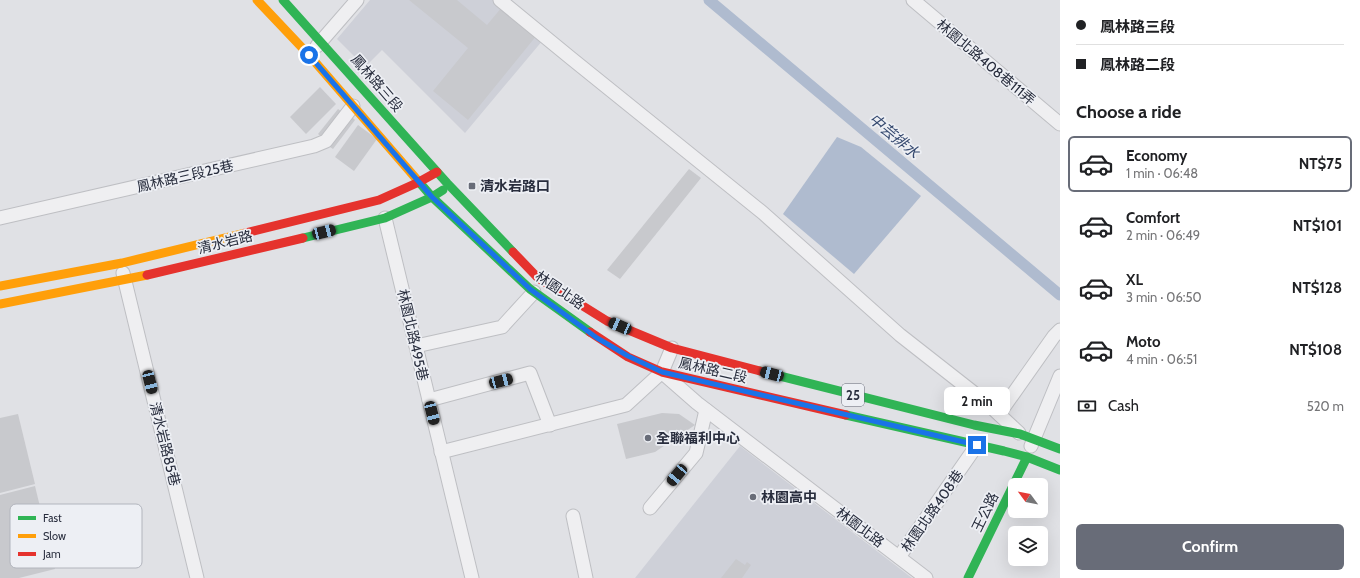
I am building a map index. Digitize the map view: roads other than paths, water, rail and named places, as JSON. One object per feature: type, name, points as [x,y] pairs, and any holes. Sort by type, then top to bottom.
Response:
[{"type":"main road","name":"25","points":[[258,0],[309,55],[419,182]]},
{"type":"main road","name":"鳳林路三段","points":[[283,0],[450,186]]},
{"type":"main road","name":"清水岩路","points":[[0,286],[122,263],[379,200],[437,172]]},
{"type":"main road","name":"林園北路","points":[[419,182],[432,197],[534,292],[597,338],[628,356],[662,372]]},
{"type":"main road","name":"清水岩路","points":[[0,304],[125,280],[385,218],[432,197],[450,186]]},
{"type":"main road","name":"林園北路","points":[[450,186],[538,278],[607,321],[672,348]]},
{"type":"main road","name":"鳳林路二段","points":[[672,348],[851,395],[974,425],[1020,434],[1060,449]]},
{"type":"main road","name":"鳳林路二段","points":[[662,372],[1027,457],[1060,470]]},
{"type":"main road","name":"王公路","points":[[968,578],[1027,457]]},
{"type":"street","points":[[309,55],[357,0]]},
{"type":"street","points":[[500,0],[762,213],[900,335],[999,414],[1020,434]]},
{"type":"street","name":"林園北路408巷111弄","points":[[913,0],[1060,124]]},
{"type":"street","name":"鳳林路三段25巷","points":[[0,218],[314,146],[326,141],[353,106]]},
{"type":"street","name":"林園北路495巷","points":[[385,218],[472,578]]},
{"type":"street","name":"清水岩路85巷","points":[[122,263],[197,578]]},
{"type":"street","points":[[416,346],[502,327],[534,292]]},
{"type":"street","points":[[999,414],[1054,336],[1060,330]]},
{"type":"street","points":[[441,452],[550,425],[626,404],[662,372],[672,348]]},
{"type":"street","name":"林園北路","points":[[662,372],[706,410],[926,578]]},
{"type":"street","points":[[428,400],[530,373],[550,425]]},
{"type":"street","points":[[1027,457],[1060,376]]},
{"type":"street","points":[[650,508],[696,453],[706,410]]},
{"type":"street","name":"林園北路408巷","points":[[899,557],[977,445]]},
{"type":"street","points":[[573,516],[586,578]]},
{"type":"water","points":[[837,137],[861,147],[921,196],[854,274],[783,214]]},
{"type":"waterway","name":"中芸排水","points":[[709,0],[1060,295]]},
{"type":"place","name":"清水岩路口","points":[[472,186]]},
{"type":"place","name":"全聯福利中心","points":[[648,438]]},
{"type":"place","name":"林園高中","points":[[753,497]]}]
